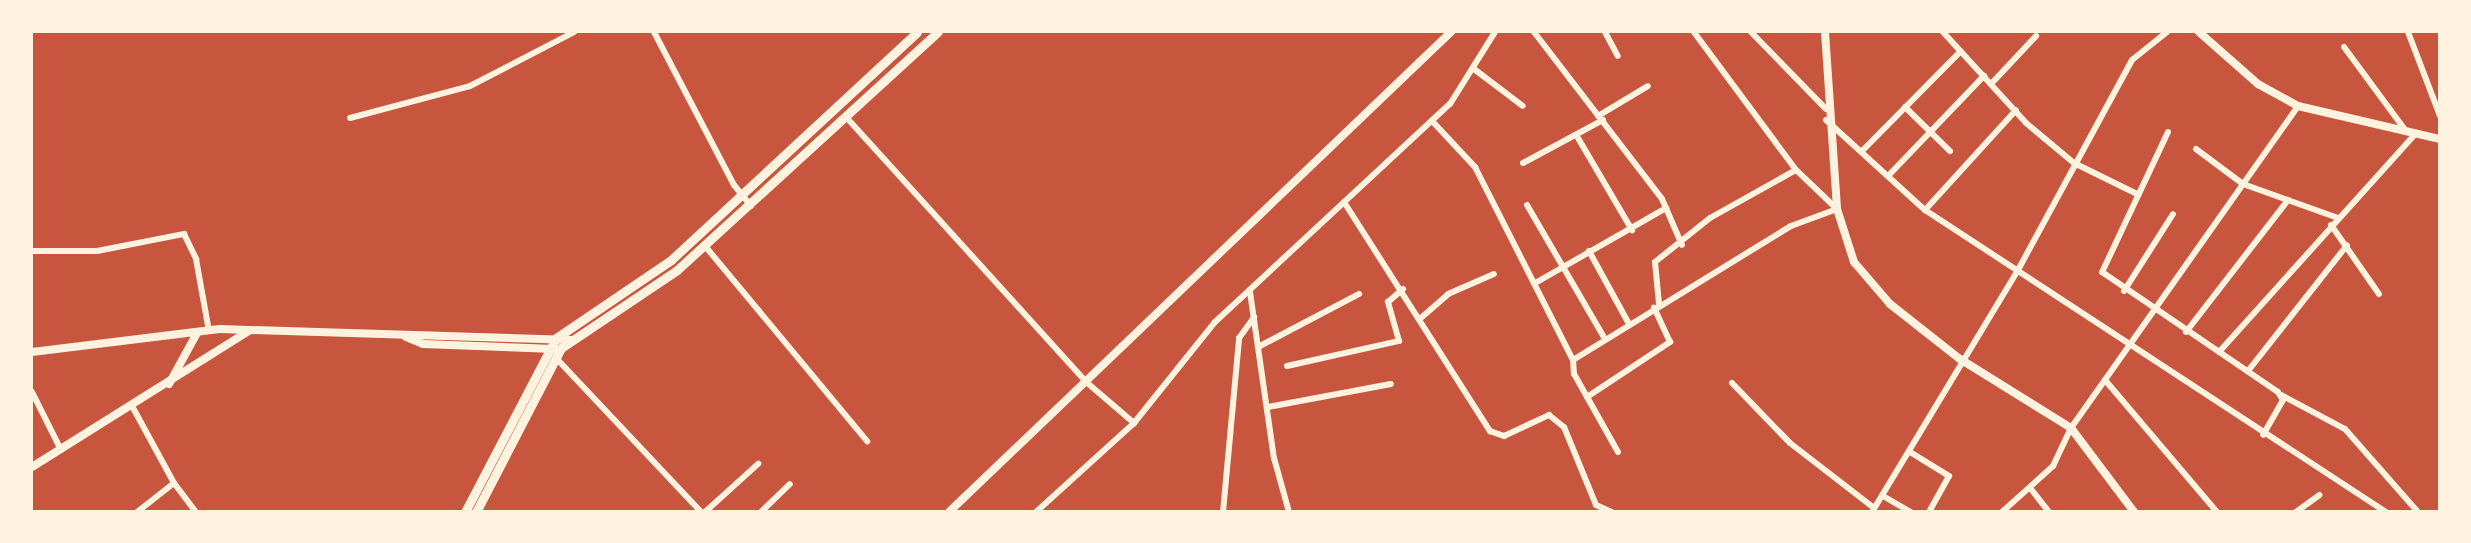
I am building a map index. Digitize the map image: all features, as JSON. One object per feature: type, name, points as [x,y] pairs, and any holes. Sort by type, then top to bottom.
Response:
[{"type":"main road","points":[[476,512],[553,353],[556,338],[671,260],[743,197],[917,32]]},
{"type":"main road","points":[[466,512],[553,353],[705,246],[938,32]]},
{"type":"street","points":[[350,118],[470,86],[574,32]]},
{"type":"street","points":[[654,32],[743,197],[751,206]]},
{"type":"street","points":[[949,512],[1451,32]]},
{"type":"street","points":[[1036,512],[1133,423],[1188,349],[1433,122],[1474,69],[1495,32]]},
{"type":"street","points":[[1534,32],[1666,208],[1682,245]]},
{"type":"street","points":[[1605,32],[1618,56]]},
{"type":"street","points":[[1694,32],[1796,170],[1837,209]]},
{"type":"street","points":[[1751,32],[1826,109]]},
{"type":"street","points":[[1825,32],[1826,120],[1837,209],[1867,281],[1960,359],[2071,428],[2134,512]]},
{"type":"street","points":[[1943,32],[2015,110],[2074,163],[2139,195]]},
{"type":"street","points":[[1732,383],[1790,443],[1873,510],[1910,452],[1960,359],[2018,271],[2132,60],[2167,32]]},
{"type":"street","points":[[2199,32],[2258,84],[2298,106],[2440,139]]},
{"type":"street","points":[[2408,32],[2440,116]]},
{"type":"street","points":[[1991,83],[2036,36]]},
{"type":"street","points":[[2344,47],[2406,131]]},
{"type":"street","points":[[1863,150],[1961,51]]},
{"type":"street","points":[[1474,69],[1523,106]]},
{"type":"street","points":[[1888,176],[1984,76]]},
{"type":"street","points":[[1523,163],[1578,138],[1601,118],[1648,86]]},
{"type":"street","points":[[2002,512],[2031,489],[2053,466],[2071,428],[2298,106]]},
{"type":"street","points":[[1905,107],[1950,151]]},
{"type":"street","points":[[1925,210],[2015,110]]},
{"type":"street","points":[[846,117],[1085,381],[1133,423]]},
{"type":"street","points":[[1826,120],[1863,150],[1925,210],[2263,435],[2386,512]]},
{"type":"street","points":[[1433,122],[1475,167],[1537,282],[1587,397],[1619,452]]},
{"type":"street","points":[[2168,132],[2102,272],[2154,312],[2281,395],[2345,429],[2418,512]]},
{"type":"street","points":[[2219,352],[2416,133]]},
{"type":"street","points":[[1578,138],[1632,230]]},
{"type":"street","points":[[2196,149],[2243,184],[2338,218]]},
{"type":"street","points":[[1587,397],[1670,342],[1656,306],[1653,265],[1682,245],[1710,218],[1796,170]]},
{"type":"street","points":[[2186,332],[2288,200]]},
{"type":"street","points":[[1344,202],[1422,317],[1490,431],[1504,436],[1549,415],[1564,426],[1596,505],[1612,512]]},
{"type":"street","points":[[1527,205],[1605,339]]},
{"type":"street","points":[[1537,282],[1589,251],[1632,230],[1666,208]]},
{"type":"street","points":[[1573,360],[1656,306],[1791,226],[1837,209]]},
{"type":"street","points":[[2124,291],[2173,214]]},
{"type":"street","points":[[2331,225],[2379,294]]},
{"type":"street","points":[[32,251],[97,251],[184,234],[196,259],[209,331]]},
{"type":"street","points":[[2248,371],[2347,245]]},
{"type":"street","points":[[705,246],[867,441]]},
{"type":"street","points":[[1589,251],[1629,324]]},
{"type":"street","points":[[1422,317],[1448,294],[1494,274]]},
{"type":"street","points":[[1287,366],[1399,341],[1388,302],[1404,289]]},
{"type":"street","points":[[1250,292],[1268,407],[1289,512]]},
{"type":"street","points":[[1260,346],[1359,294]]},
{"type":"street","points":[[1223,512],[1239,338],[1255,317]]},
{"type":"street","points":[[32,352],[209,331],[250,330],[406,337],[423,332],[572,340]]},
{"type":"street","points":[[32,467],[169,384],[250,330]]},
{"type":"street","points":[[169,384],[197,333]]},
{"type":"street","points":[[406,337],[423,344],[553,353],[703,512],[758,464]]},
{"type":"street","points":[[2105,380],[2217,512]]},
{"type":"street","points":[[1268,407],[1391,384]]},
{"type":"street","points":[[32,392],[61,450]]},
{"type":"street","points":[[2263,435],[2281,395]]},
{"type":"street","points":[[132,407],[174,483],[196,512]]},
{"type":"street","points":[[1910,452],[1949,476],[1929,512]]},
{"type":"street","points":[[137,512],[174,483]]},
{"type":"street","points":[[761,512],[790,484]]},
{"type":"street","points":[[2031,489],[2049,512]]},
{"type":"street","points":[[2296,512],[2319,495]]},
{"type":"street","points":[[1882,496],[1911,512]]}]
